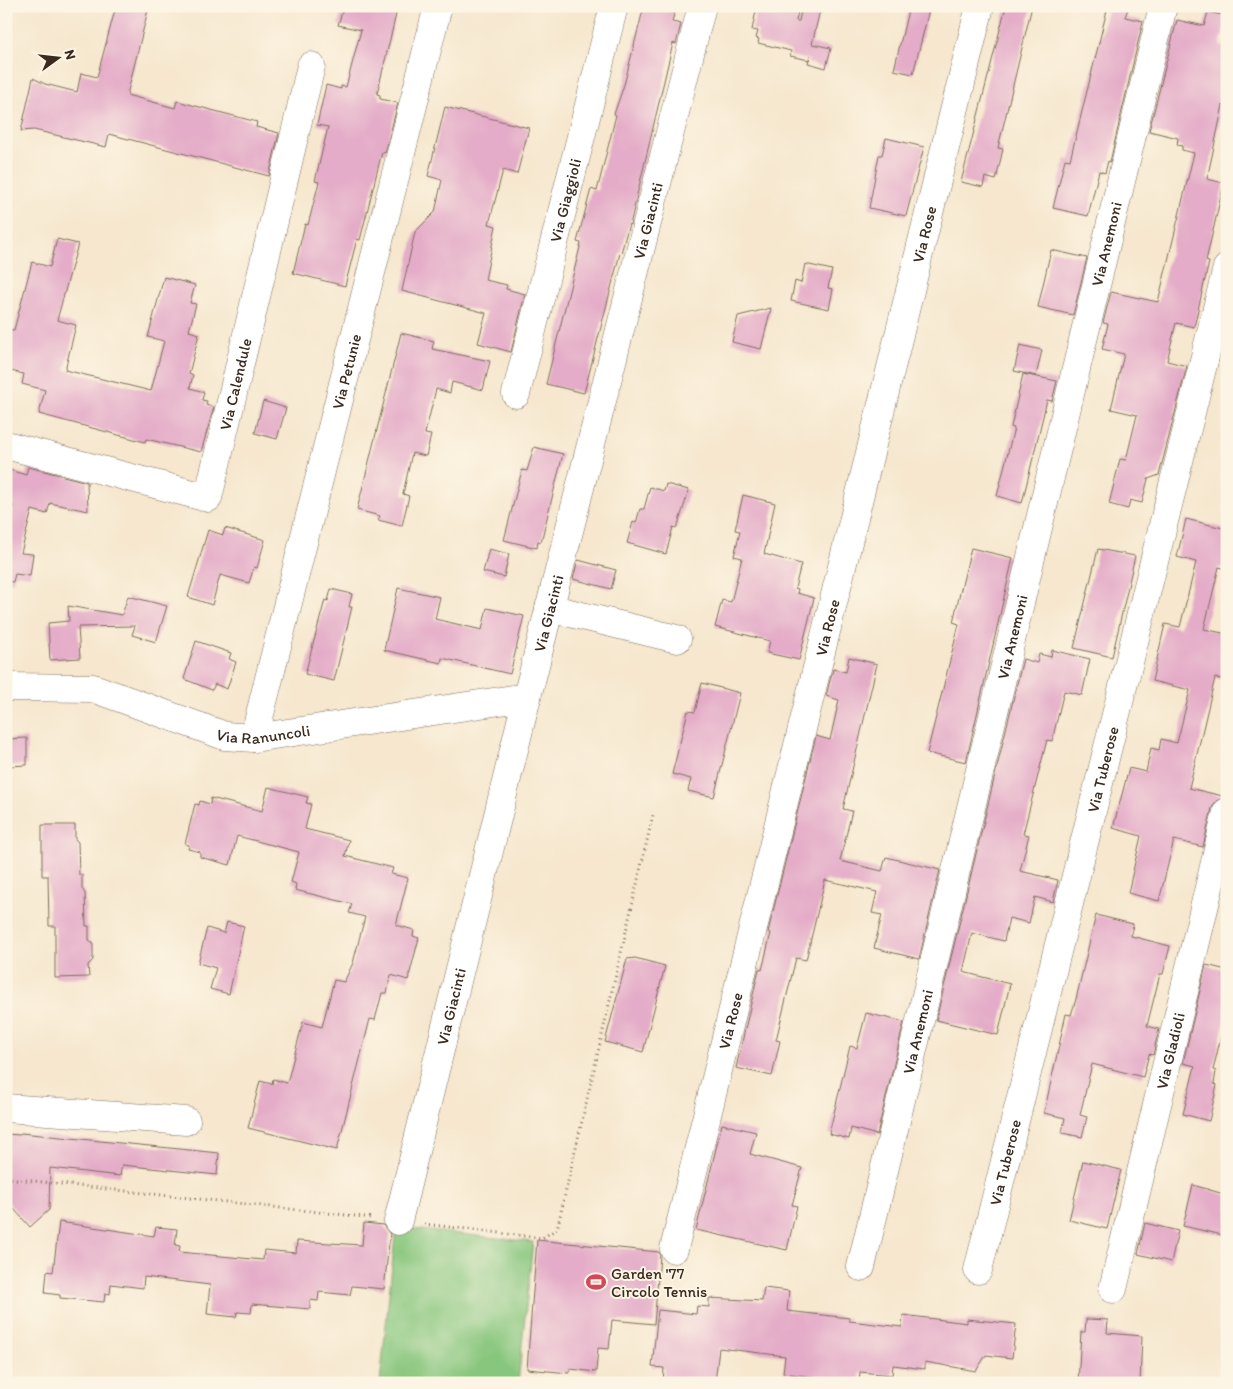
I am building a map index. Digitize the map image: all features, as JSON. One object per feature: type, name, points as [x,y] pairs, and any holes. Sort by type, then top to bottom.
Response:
[{"type":"street","name":"Via Petunie","points":[[254,738],[438,6]]},
{"type":"street","name":"Via Giaggioli","points":[[516,394],[614,6]]},
{"type":"street","name":"Via Giacinti","points":[[398,1221],[549,608],[702,6]]},
{"type":"street","name":"Via Rose","points":[[674,1249],[980,6]]},
{"type":"street","name":"Via Anemoni","points":[[860,1267],[1163,6]]},
{"type":"street","name":"Via Calendule","points":[[6,445],[208,498],[311,66]]},
{"type":"street","name":"Via Tuberose","points":[[978,1270],[1227,268]]},
{"type":"street","points":[[549,608],[677,639]]},
{"type":"street","name":"Via Ranuncoli","points":[[6,687],[93,688],[225,736],[254,738],[527,697]]},
{"type":"street","name":"Via Gladioli","points":[[1113,1289],[1227,812]]},
{"type":"street","points":[[6,1108],[186,1121]]},
{"type":"green space","points":[[396,1227],[533,1242],[518,1383],[380,1383]]},
{"type":"building","points":[[116,6],[149,6],[127,95],[175,108],[177,101],[257,122],[256,127],[279,133],[269,176],[109,134],[106,147],[34,130],[21,131],[33,78],[45,84],[77,92],[81,73],[97,77]]},
{"type":"building","points":[[344,6],[398,6],[377,94],[380,95],[380,99],[398,103],[385,153],[382,152],[360,240],[357,239],[345,286],[293,273],[305,224],[308,225],[319,182],[315,181],[328,127],[317,125],[326,85],[341,89],[341,86],[346,87],[361,30],[338,25]]},
{"type":"building","points":[[644,6],[676,6],[672,22],[681,24],[676,44],[673,43],[630,225],[620,253],[584,393],[546,384],[581,243],[577,242],[591,189],[597,191],[616,115],[614,114],[624,85]]},
{"type":"building","points":[[757,6],[799,6],[796,21],[799,21],[802,6],[821,6],[812,44],[831,48],[826,68],[808,63],[809,60],[790,56],[791,51],[758,43],[759,39],[756,38],[758,31],[752,30]]},
{"type":"building","points":[[909,6],[930,6],[913,74],[894,70]]},
{"type":"building","points":[[1006,6],[1032,6],[998,148],[1003,149],[996,180],[985,177],[983,187],[961,182]]},
{"type":"building","points":[[1108,6],[1129,6],[1125,17],[1143,21],[1110,162],[1108,161],[1105,173],[1099,171],[1088,216],[1053,208],[1065,159],[1070,160]]},
{"type":"building","points":[[1208,12],[1227,16],[1220,46],[1227,48],[1227,106],[1223,105],[1207,179],[1224,183],[1206,261],[1209,262],[1194,327],[1176,323],[1167,361],[1187,366],[1159,475],[1148,479],[1142,503],[1130,500],[1128,509],[1109,504],[1120,459],[1126,460],[1137,415],[1111,409],[1124,354],[1102,349],[1108,324],[1103,323],[1111,292],[1158,302],[1194,153],[1182,150],[1182,146],[1177,145],[1178,138],[1149,131],[1177,20],[1204,26]]},
{"type":"building","points":[[445,107],[529,128],[517,174],[503,170],[489,224],[496,226],[485,280],[507,285],[506,289],[525,294],[511,352],[478,343],[486,313],[402,291],[415,232],[435,212],[442,180],[428,176]]},
{"type":"building","points":[[886,138],[924,147],[906,216],[869,208],[879,155],[882,155]]},
{"type":"building","points":[[57,239],[78,244],[57,320],[76,325],[65,370],[151,391],[164,341],[148,337],[164,277],[195,285],[190,303],[196,304],[189,331],[199,334],[189,374],[193,375],[190,388],[204,392],[202,400],[207,401],[206,405],[214,407],[201,452],[146,439],[145,442],[39,414],[45,390],[22,384],[24,374],[6,370],[6,329],[14,330],[32,262],[50,267]]},
{"type":"building","points":[[1051,250],[1087,258],[1073,315],[1038,307]]},
{"type":"building","points":[[805,264],[832,270],[828,288],[833,289],[829,309],[791,301],[795,281],[801,283]]},
{"type":"building","points":[[771,308],[761,349],[732,342],[738,316]]},
{"type":"building","points":[[401,333],[434,341],[432,349],[490,361],[483,390],[452,382],[450,393],[436,389],[425,434],[431,435],[426,456],[412,453],[403,494],[409,496],[402,526],[378,520],[380,516],[357,510]]},
{"type":"building","points":[[1020,345],[1042,350],[1036,376],[1014,371]]},
{"type":"building","points":[[1023,374],[1057,381],[1052,401],[1047,400],[1022,503],[997,496],[1014,428],[1011,427]]},
{"type":"building","points":[[263,401],[286,408],[277,439],[255,433]]},
{"type":"building","points":[[534,447],[563,454],[541,542],[538,541],[537,548],[504,540],[522,470],[527,471]]},
{"type":"building","points":[[28,467],[87,482],[88,511],[50,503],[47,514],[32,510],[21,553],[33,554],[30,576],[15,574],[13,582],[6,581],[6,534],[13,505],[6,503],[6,469],[26,475]]},
{"type":"building","points":[[666,484],[689,490],[677,528],[673,527],[666,554],[627,543],[633,522],[636,523],[640,509],[644,509],[650,487],[664,491]]},
{"type":"building","points":[[743,495],[775,503],[764,554],[801,564],[795,588],[798,589],[797,593],[814,598],[799,660],[767,653],[770,641],[715,627],[722,600],[731,602],[742,558],[734,556],[740,531],[735,530]]},
{"type":"building","points":[[1186,519],[1227,529],[1227,569],[1219,567],[1204,629],[1227,634],[1227,680],[1215,678],[1189,788],[1227,797],[1216,801],[1212,808],[1203,847],[1174,840],[1159,901],[1128,893],[1141,836],[1113,828],[1129,768],[1146,772],[1151,748],[1159,750],[1161,739],[1177,743],[1190,690],[1152,681],[1165,624],[1180,627],[1196,562],[1177,557]]},
{"type":"building","points":[[225,528],[265,540],[257,568],[254,567],[249,583],[220,575],[212,605],[188,597],[208,530],[223,535]]},
{"type":"building","points":[[971,548],[1013,558],[966,762],[927,753],[959,624],[953,622]]},
{"type":"building","points":[[489,549],[509,554],[504,577],[483,572]]},
{"type":"building","points":[[1098,549],[1135,556],[1112,657],[1074,648]]},
{"type":"building","points":[[578,560],[616,570],[611,589],[573,579]]},
{"type":"building","points":[[398,588],[440,597],[435,619],[482,630],[487,608],[524,616],[510,674],[442,658],[441,663],[384,650]]},
{"type":"building","points":[[331,589],[352,594],[349,607],[352,607],[334,681],[305,674],[325,600],[328,601]]},
{"type":"building","points":[[128,596],[167,606],[156,642],[132,635],[135,626],[78,627],[80,658],[50,660],[48,623],[69,621],[68,606],[122,615]]},
{"type":"building","points":[[196,641],[231,653],[229,659],[236,662],[227,689],[215,684],[212,690],[184,679]]},
{"type":"building","points":[[1052,650],[1090,659],[1082,695],[1064,691],[1052,741],[1047,740],[1023,834],[1029,835],[1020,871],[1058,880],[1053,902],[1035,897],[1029,923],[1009,918],[1004,941],[972,933],[963,972],[1010,984],[998,1035],[936,1020],[1023,659],[1037,663],[1039,654],[1051,657]]},
{"type":"building","points":[[849,657],[877,664],[843,809],[852,811],[840,861],[882,871],[886,857],[940,870],[919,959],[874,948],[882,915],[872,913],[877,892],[825,880],[806,960],[796,958],[776,1040],[780,1041],[772,1076],[736,1068],[759,969],[762,970],[771,933],[768,932],[816,736],[830,740],[839,700],[826,696],[833,669],[846,672]]},
{"type":"building","points":[[702,683],[740,693],[714,797],[688,791],[691,779],[672,774],[688,711],[695,712]]},
{"type":"building","points":[[27,738],[27,765],[8,766],[6,739]]},
{"type":"building","points":[[268,787],[308,797],[306,803],[311,804],[305,829],[349,840],[345,856],[393,868],[391,874],[408,878],[396,925],[414,930],[413,936],[419,938],[408,980],[391,975],[387,993],[382,993],[375,1020],[370,1019],[337,1150],[248,1128],[260,1081],[272,1084],[273,1079],[287,1083],[303,1022],[322,1027],[334,980],[344,982],[353,963],[365,917],[349,913],[352,904],[295,890],[296,884],[291,882],[299,852],[237,836],[230,865],[200,857],[200,852],[188,849],[189,845],[185,844],[195,804],[199,805],[200,801],[210,804],[211,798],[262,811]]},
{"type":"building","points":[[42,825],[75,825],[75,839],[78,842],[79,875],[82,875],[82,889],[85,893],[86,926],[89,926],[89,940],[93,943],[93,960],[88,965],[89,977],[55,978],[55,926],[49,926],[48,876],[42,876]]},
{"type":"building","points":[[1096,915],[1133,924],[1131,936],[1170,946],[1163,974],[1160,974],[1147,1026],[1159,1029],[1153,1055],[1149,1054],[1143,1077],[1092,1064],[1080,1115],[1087,1117],[1082,1137],[1062,1133],[1065,1118],[1044,1113],[1066,1014],[1071,1015],[1076,999]]},
{"type":"building","points":[[227,922],[244,926],[229,994],[210,989],[216,968],[198,963],[207,928],[224,933]]},
{"type":"building","points":[[635,958],[665,966],[643,1052],[605,1042],[627,959]]},
{"type":"building","points":[[1206,965],[1227,970],[1227,1011],[1213,1070],[1216,1071],[1214,1084],[1217,1085],[1209,1121],[1183,1114],[1195,1066],[1183,1063]]},
{"type":"building","points":[[866,1013],[904,1022],[877,1135],[851,1128],[849,1139],[829,1134],[850,1046],[857,1048]]},
{"type":"building","points":[[722,1124],[756,1132],[750,1154],[802,1168],[792,1205],[797,1206],[787,1250],[696,1230]]},
{"type":"building","points":[[21,1133],[219,1153],[217,1175],[122,1165],[120,1176],[50,1168],[49,1210],[30,1227],[6,1200],[6,1134],[20,1135]]},
{"type":"building","points":[[1083,1161],[1121,1170],[1107,1229],[1069,1220]]},
{"type":"building","points":[[1193,1185],[1227,1195],[1227,1236],[1183,1226]]},
{"type":"building","points":[[59,1222],[154,1236],[156,1227],[177,1229],[175,1245],[180,1246],[179,1252],[263,1260],[264,1250],[296,1253],[297,1241],[362,1245],[364,1223],[383,1225],[390,1234],[384,1289],[352,1286],[350,1295],[319,1292],[318,1301],[310,1300],[310,1309],[252,1304],[251,1313],[237,1312],[236,1317],[207,1314],[210,1285],[144,1277],[143,1288],[111,1284],[110,1294],[105,1293],[104,1302],[60,1298],[60,1295],[45,1293],[47,1271],[53,1272]]},
{"type":"building","points":[[1145,1223],[1178,1231],[1171,1262],[1138,1254]]},
{"type":"building","name":"Garden '77 Circolo Tennis","points":[[537,1240],[659,1252],[654,1324],[612,1320],[609,1349],[598,1348],[596,1372],[570,1369],[569,1373],[527,1369]]},
{"type":"building","points":[[764,1288],[789,1291],[787,1311],[849,1318],[849,1321],[902,1327],[903,1315],[967,1323],[967,1319],[1016,1324],[1012,1358],[986,1355],[976,1371],[925,1362],[925,1369],[893,1365],[892,1375],[860,1372],[859,1382],[813,1383],[814,1377],[783,1373],[785,1356],[719,1348],[715,1383],[663,1383],[664,1368],[652,1367],[658,1310],[696,1314],[697,1306],[709,1307],[709,1298],[762,1301]]},
{"type":"building","points":[[1086,1319],[1108,1320],[1107,1333],[1142,1336],[1140,1383],[1078,1383],[1081,1332],[1085,1332]]},
{"type":"place","name":"Garden '77 Circolo Tennis","points":[[596,1282]]}]
